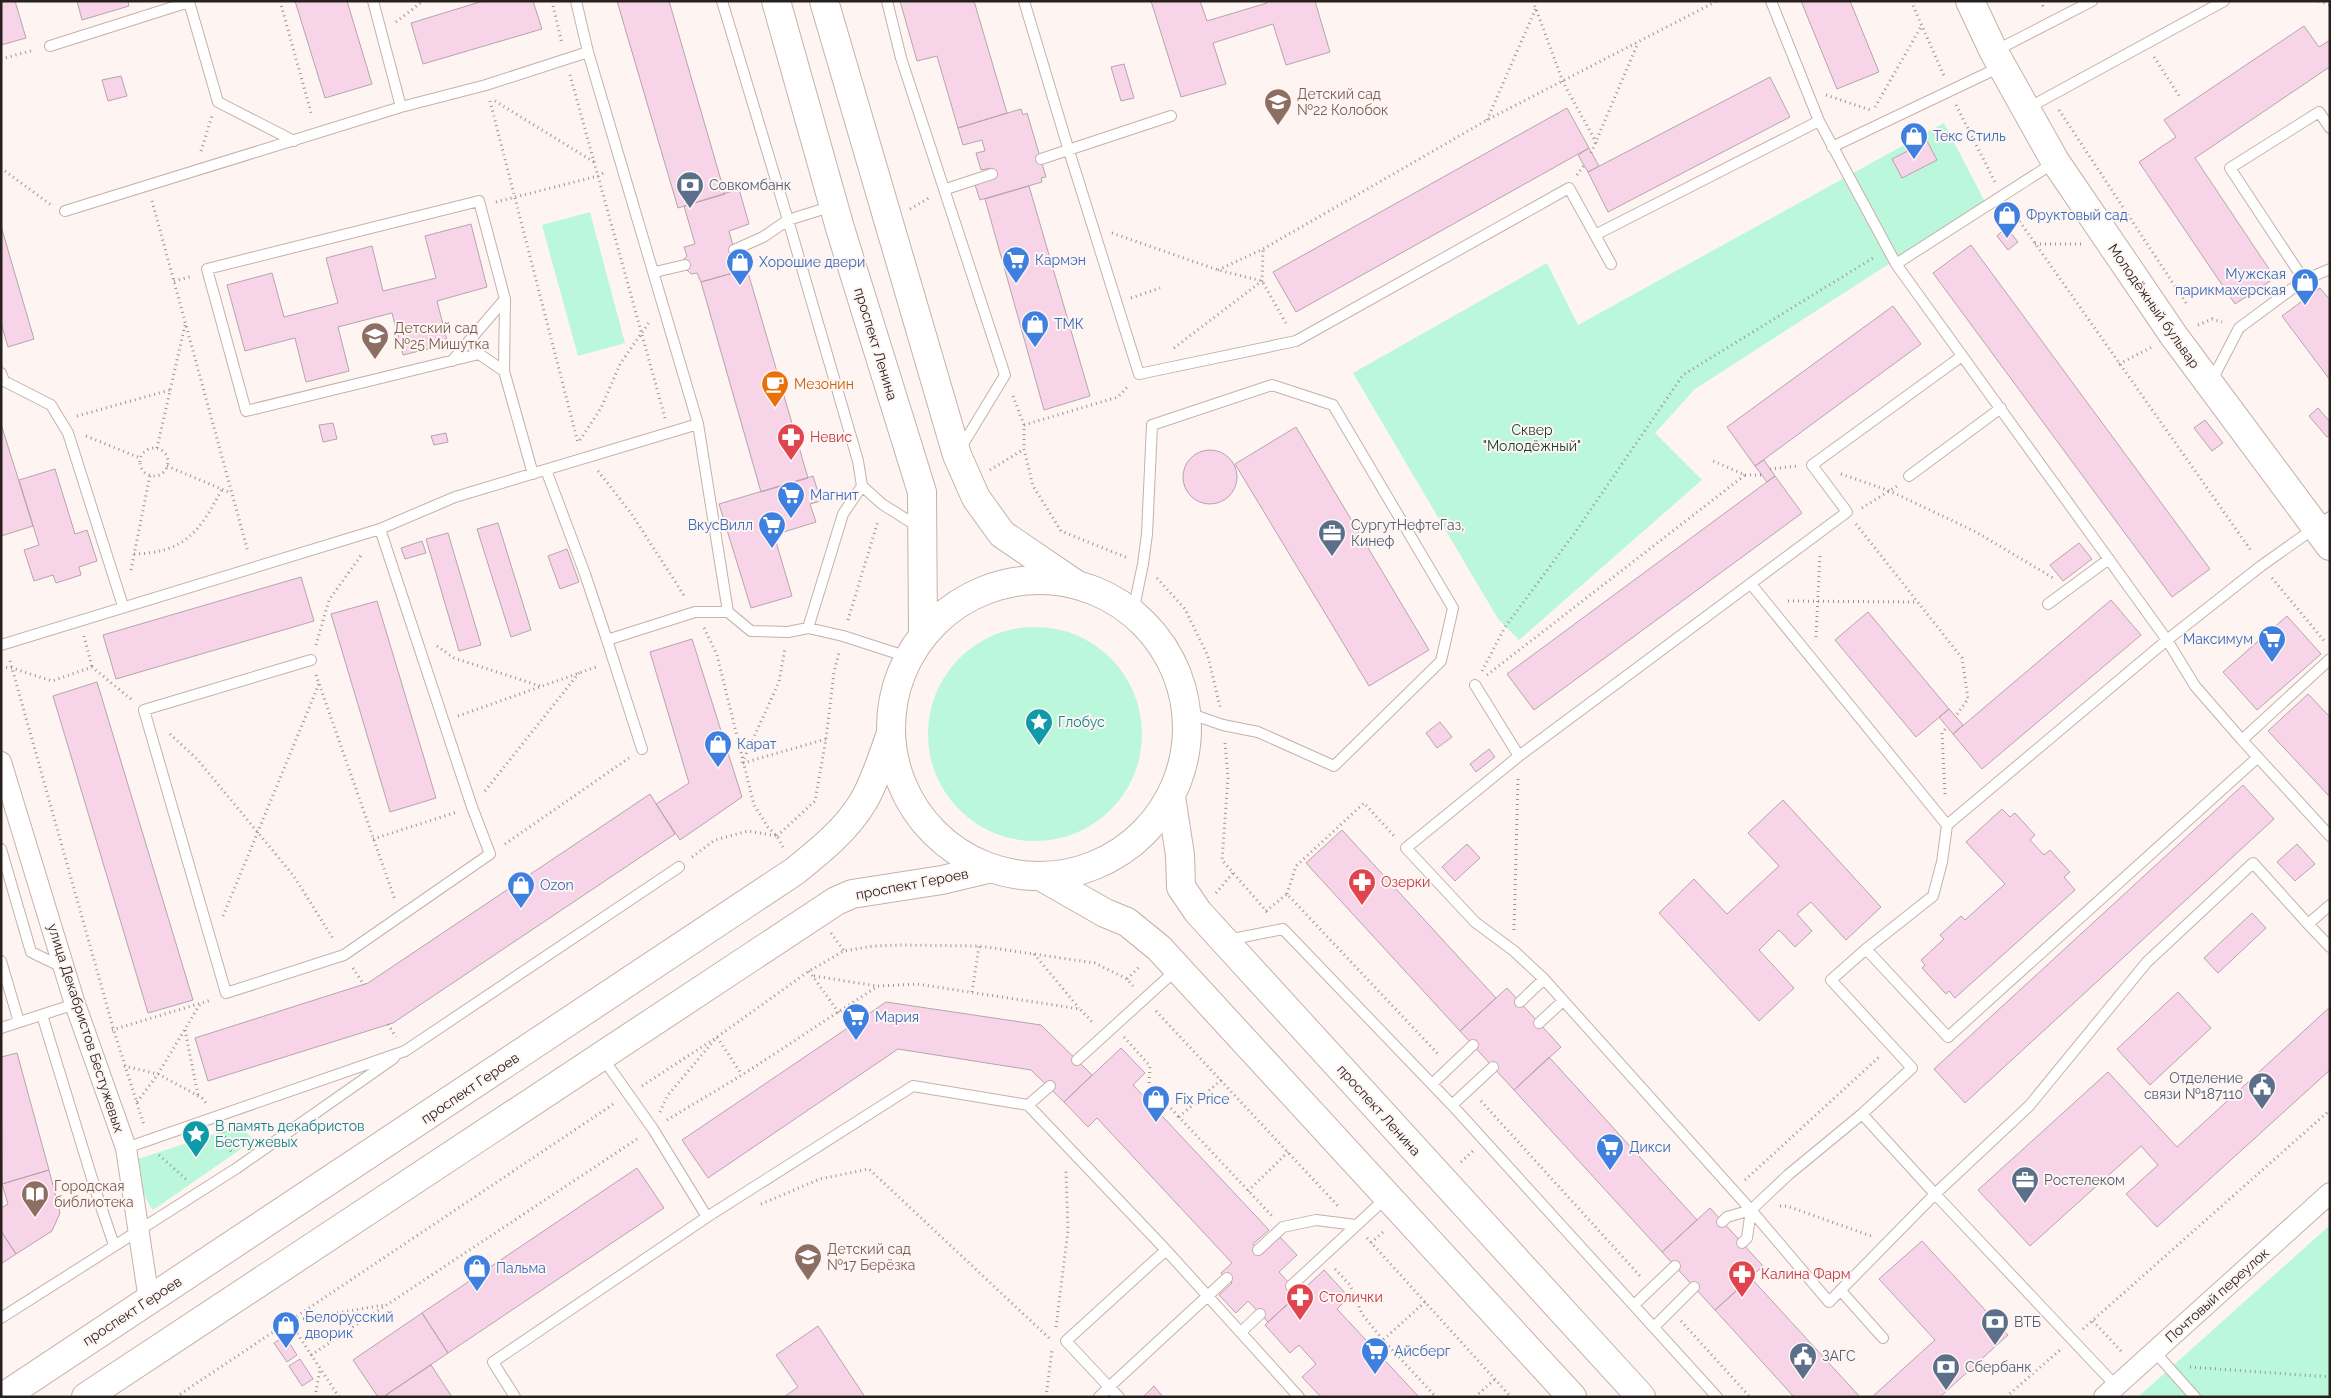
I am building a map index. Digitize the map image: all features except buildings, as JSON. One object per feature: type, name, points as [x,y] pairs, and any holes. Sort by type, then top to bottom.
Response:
[{"type":"main road","name":"проспект Ленина","points":[[776,1],[834,206],[922,492],[923,634]]},
{"type":"main road","points":[[824,1],[957,455],[976,498],[1002,534],[1074,583],[1133,612],[1160,641],[1179,675],[1188,713],[1186,756],[1171,797],[1139,839],[1094,867],[1042,877],[988,868],[939,839],[904,792],[890,736],[894,696],[908,657],[923,634],[965,598],[1018,580],[1074,583]]},
{"type":"main road","name":"Молодёжный бульвар","points":[[1970,1],[2025,109],[2056,161],[2111,244],[2209,385],[2325,530]]},
{"type":"main road","name":"проспект Героев","points":[[3,1397],[795,871],[833,840],[854,816],[865,800],[890,736]]},
{"type":"main road","name":"проспект Ленина","points":[[1171,797],[1180,855],[1181,887],[1198,912],[1641,1397]]},
{"type":"main road","name":"проспект Героев","points":[[86,1397],[836,901],[852,894],[942,880],[988,868]]},
{"type":"main road","points":[[1042,877],[1104,913],[1127,922],[1179,967],[1572,1397]]},
{"type":"street","name":"улица Декабристов Бестужевых","points":[[1,762],[75,1004],[124,1142],[149,1300]]},
{"type":"street","name":"Почтовый переулок","points":[[2110,1391],[2330,1193]]},
{"type":"lane","points":[[373,1],[401,107]]},
{"type":"lane","points":[[576,1],[588,52],[655,272],[698,424],[728,612]]},
{"type":"lane","points":[[722,1],[858,461],[862,486],[882,504],[923,530]]},
{"type":"lane","points":[[887,1],[901,58],[946,189],[1004,375],[957,455]]},
{"type":"lane","points":[[1024,1],[1139,374],[1296,341],[1569,188],[1611,264]]},
{"type":"lane","points":[[1771,1],[1819,121],[1896,264],[2167,640],[2195,686],[2257,758],[2330,836]]},
{"type":"lane","points":[[1832,147],[1950,91],[2092,1]]},
{"type":"lane","points":[[2025,109],[2224,1]]},
{"type":"lane","points":[[50,46],[189,2],[218,102],[294,141]]},
{"type":"lane","points":[[65,211],[401,107],[486,85],[588,52]]},
{"type":"lane","points":[[2304,280],[2230,168],[2319,112],[2330,128]]},
{"type":"lane","points":[[1041,159],[1171,116]]},
{"type":"lane","points":[[1595,235],[1819,121]]},
{"type":"lane","points":[[1896,264],[2056,161]]},
{"type":"lane","points":[[946,189],[992,174]]},
{"type":"lane","points":[[504,371],[479,354],[246,411],[207,269],[479,201],[505,299],[504,371],[533,474]]},
{"type":"lane","points":[[734,250],[763,237],[788,220],[834,206]]},
{"type":"lane","points":[[655,272],[685,265]]},
{"type":"lane","points":[[2209,385],[2239,328],[2304,280],[2330,269]]},
{"type":"lane","points":[[452,361],[505,299]]},
{"type":"lane","points":[[1962,356],[1812,465],[1847,512],[1519,756],[1406,848],[1476,922],[1514,951],[1544,979],[1751,1210],[1830,1302],[1935,1194],[2029,1106],[2147,962],[2253,863],[2330,947]]},
{"type":"lane","points":[[1,373],[4,381],[51,405],[68,433],[123,606]]},
{"type":"lane","points":[[1133,612],[1147,534],[1152,425],[1272,385],[1333,406],[1453,608],[1441,661],[1334,766],[1258,732],[1188,713]]},
{"type":"lane","points":[[1909,476],[2001,408]]},
{"type":"lane","points":[[3,644],[380,528],[454,497],[698,424]]},
{"type":"lane","points":[[546,470],[585,574],[642,749]]},
{"type":"lane","points":[[808,628],[843,514],[862,486]]},
{"type":"lane","points":[[311,660],[144,710],[226,993],[344,955],[490,854],[472,807],[380,528]]},
{"type":"lane","points":[[1722,1222],[1727,1217],[1751,1210],[1788,1175],[1862,1114],[1912,1068],[1831,980],[1866,949],[1933,896],[1942,862],[1946,825],[2167,640],[2261,566],[2325,530]]},
{"type":"lane","points":[[2048,604],[2109,559]]},
{"type":"lane","points":[[1751,584],[1946,825]]},
{"type":"lane","points":[[607,640],[695,612],[728,612],[751,631],[788,632],[808,628],[843,636],[908,657]]},
{"type":"lane","points":[[2242,740],[2330,660]]},
{"type":"lane","points":[[1475,685],[1519,756]]},
{"type":"lane","points":[[1866,949],[1948,1037],[2257,758]]},
{"type":"lane","points":[[1,849],[31,952],[65,968]]},
{"type":"lane","points":[[1,1318],[237,1168],[405,1051],[678,867]]},
{"type":"lane","points":[[2308,924],[2330,905]]},
{"type":"lane","points":[[1225,941],[1282,929],[1452,1105],[1717,1397]]},
{"type":"lane","points":[[1,961],[20,1022]]},
{"type":"lane","points":[[1077,1060],[1179,967]]},
{"type":"lane","points":[[1520,1002],[1544,979]]},
{"type":"lane","points":[[1539,1023],[1563,1001]]},
{"type":"lane","points":[[1,1028],[75,1004]]},
{"type":"lane","points":[[42,1014],[114,1245]]},
{"type":"lane","points":[[1432,1084],[1473,1045]]},
{"type":"lane","points":[[124,1142],[148,1139],[405,1051]]},
{"type":"lane","points":[[602,1056],[653,1129],[707,1217]]},
{"type":"lane","points":[[1452,1105],[1493,1067]]},
{"type":"lane","points":[[515,1397],[493,1362],[707,1217],[913,1086],[1028,1105],[1166,1250],[1299,1397]]},
{"type":"lane","points":[[1028,1105],[1050,1086]]},
{"type":"lane","points":[[1862,1114],[2072,1339],[2110,1391]]},
{"type":"lane","points":[[1291,1286],[1388,1197]]},
{"type":"lane","points":[[1742,1243],[1747,1238],[1751,1210]]},
{"type":"lane","points":[[1258,1250],[1283,1227],[1316,1220],[1356,1225]]},
{"type":"lane","points":[[1119,1397],[1066,1341],[1166,1250]]},
{"type":"lane","points":[[1634,1305],[1675,1266]]},
{"type":"lane","points":[[1099,1397],[1227,1278]]},
{"type":"lane","points":[[1654,1327],[1694,1287]]},
{"type":"lane","points":[[1841,1292],[1884,1338]]},
{"type":"lane","points":[[1241,1332],[1260,1314]]},
{"type":"lane","points":[[2154,1351],[2195,1397]]},
{"type":"path","points":[[280,1],[317,134]]},
{"type":"path","points":[[382,32],[424,1]]},
{"type":"path","points":[[552,1],[565,59],[670,433]]},
{"type":"path","points":[[1534,1],[1564,82],[1597,144]]},
{"type":"path","points":[[1218,270],[1263,249],[1487,120],[1564,82],[1717,1]]},
{"type":"path","points":[[1911,1],[1968,132],[2002,195],[2034,244],[2261,566],[2330,648]]},
{"type":"path","points":[[2319,1],[2330,5]]},
{"type":"path","points":[[1487,120],[1536,8]]},
{"type":"path","points":[[1861,134],[1922,25]]},
{"type":"path","points":[[1591,153],[1597,144],[1639,43]]},
{"type":"path","points":[[2145,44],[2180,97]]},
{"type":"path","points":[[1,59],[50,46]]},
{"type":"path","points":[[1807,88],[1873,111]]},
{"type":"path","points":[[2050,96],[2189,308]]},
{"type":"path","points":[[594,162],[489,97],[578,443],[631,513],[695,612],[717,655],[742,763],[754,805],[768,827],[777,836]]},
{"type":"path","points":[[195,171],[218,102]]},
{"type":"path","points":[[480,205],[598,176],[622,163]]},
{"type":"path","points":[[1,168],[49,204],[65,211]]},
{"type":"path","points":[[148,186],[231,493],[253,567]]},
{"type":"path","points":[[1092,226],[1218,270],[1262,281]]},
{"type":"path","points":[[2034,244],[2111,244]]},
{"type":"path","points":[[1263,249],[1262,281],[1296,341]]},
{"type":"path","points":[[1475,685],[1505,626],[1579,526],[1683,375],[1888,250]]},
{"type":"path","points":[[1170,351],[1262,281]]},
{"type":"path","points":[[1116,303],[1160,288]]},
{"type":"path","points":[[566,464],[602,408],[620,364],[663,303]]},
{"type":"path","points":[[2194,316],[2200,325]]},
{"type":"path","points":[[157,448],[185,322]]},
{"type":"path","points":[[1024,425],[1118,397],[1139,374]]},
{"type":"path","points":[[1004,375],[1024,425],[1024,449],[1033,486],[1061,531],[1143,564],[1185,609],[1208,656],[1223,724],[1228,778],[1222,860],[1266,911],[1287,894],[1296,866],[1364,803],[1406,848]]},
{"type":"path","points":[[61,421],[170,390]]},
{"type":"path","points":[[68,433],[86,436],[140,458]]},
{"type":"path","points":[[140,458],[147,450],[157,448],[166,455],[168,466]]},
{"type":"path","points":[[140,458],[142,469],[150,475],[161,474],[168,466]]},
{"type":"path","points":[[1712,460],[1745,475],[1761,475]]},
{"type":"path","points":[[1770,469],[1812,465],[1890,491],[1976,532],[2069,588]]},
{"type":"path","points":[[168,466],[231,493]]},
{"type":"path","points":[[117,586],[130,573],[150,475]]},
{"type":"path","points":[[1475,685],[1745,475]]},
{"type":"path","points":[[1909,476],[1866,506],[1847,512],[1962,658],[1968,699],[1956,717]]},
{"type":"path","points":[[134,554],[164,551],[176,547],[188,539],[208,515],[222,489]]},
{"type":"path","points":[[777,836],[815,801],[826,739],[834,672],[843,636],[877,529],[882,504]]},
{"type":"path","points":[[380,528],[330,600],[311,660],[400,916]]},
{"type":"path","points":[[1815,663],[1821,531]]},
{"type":"path","points":[[1764,601],[1917,602]]},
{"type":"path","points":[[413,629],[454,658],[540,686]]},
{"type":"path","points":[[742,763],[779,682],[788,632]]},
{"type":"path","points":[[3,644],[12,668],[114,1031],[148,1139],[157,1152],[200,1192]]},
{"type":"path","points":[[444,721],[613,660]]},
{"type":"path","points":[[1,667],[12,668],[52,681],[92,667],[144,710],[197,759],[293,875],[364,985]]},
{"type":"path","points":[[374,839],[472,807],[580,673]]},
{"type":"path","points":[[211,943],[258,834],[319,683]]},
{"type":"path","points":[[1946,825],[1942,733],[1947,727]]},
{"type":"path","points":[[742,763],[826,739]]},
{"type":"path","points":[[490,854],[642,749]]},
{"type":"path","points":[[1514,951],[1519,756]]},
{"type":"path","points":[[678,867],[715,840],[748,831],[777,836]]},
{"type":"path","points":[[1287,894],[1450,1067]]},
{"type":"path","points":[[176,1397],[717,1037],[809,971],[844,951],[872,946],[980,946],[1096,963],[1127,979],[1356,1225],[1511,1397]]},
{"type":"path","points":[[972,992],[980,946]]},
{"type":"path","points":[[1034,954],[1104,1035]]},
{"type":"path","points":[[809,971],[839,1013]]},
{"type":"path","points":[[814,976],[878,986],[917,984],[1080,1009]]},
{"type":"path","points":[[311,1355],[653,1129],[742,1075],[878,986]]},
{"type":"path","points":[[87,1036],[114,1031],[200,1004],[226,993]]},
{"type":"path","points":[[124,1142],[137,1102],[158,1074],[200,1004]]},
{"type":"path","points":[[1114,1026],[1150,1066],[1149,1085],[1283,1227]]},
{"type":"path","points":[[185,1030],[198,1096]]},
{"type":"path","points":[[87,1036],[125,1067],[158,1074],[202,1098],[224,1134],[237,1168]]},
{"type":"path","points":[[717,1037],[742,1075]]},
{"type":"path","points":[[653,1129],[668,1095],[717,1037]]},
{"type":"path","points":[[1733,1190],[1892,1045]]},
{"type":"path","points":[[1179,1117],[1222,1080]]},
{"type":"path","points":[[1470,1089],[1651,1289]]},
{"type":"path","points":[[2006,1397],[2330,1110]]},
{"type":"path","points":[[1046,1397],[1068,1230],[1065,1144]]},
{"type":"path","points":[[1248,1191],[1288,1152]]},
{"type":"path","points":[[752,1206],[769,1202],[820,1179],[869,1169],[1054,1343]]},
{"type":"path","points":[[1751,1210],[1786,1206],[1888,1243]]},
{"type":"path","points":[[1323,1256],[1350,1285],[1362,1314],[1383,1340],[1436,1397]]},
{"type":"path","points":[[1383,1340],[1425,1302]]},
{"type":"path","points":[[289,1321],[387,1305]]},
{"type":"path","points":[[1670,1309],[1750,1397]]},
{"type":"path","points":[[289,1321],[339,1397]]},
{"type":"path","points":[[2093,1321],[2136,1367]]},
{"type":"path","points":[[2189,1366],[2330,1377]]},
{"type":"path","points":[[315,1397],[320,1368]]},
{"type":"path","points":[[1475,1397],[1495,1379]]},
{"type":"green space","name":"Сквер \"Молодёжный\"","points":[[1944,123],[1985,202],[1695,389],[1655,433],[1702,480],[1519,640],[1498,619],[1353,373],[1547,263],[1578,325]]},
{"type":"green space","points":[[590,212],[625,343],[578,356],[542,225]]},
{"type":"green space","points":[[1024,627],[1046,627],[1066,631],[1086,639],[1111,658],[1130,683],[1138,703],[1142,734],[1138,765],[1130,785],[1111,810],[1086,829],[1066,837],[1046,841],[1024,841],[1004,837],[984,829],[967,817],[952,802],[940,785],[932,765],[928,745],[928,723],[932,703],[940,683],[952,666],[967,651],[984,639],[1004,631]]},
{"type":"green space","points":[[251,1122],[244,1130],[254,1140],[153,1210],[141,1186],[138,1159]]},
{"type":"green space","points":[[2330,1225],[2330,1397],[2138,1397]]},
{"type":"place","name":"Детский сад №22 Колобок","points":[[1278,126]]},
{"type":"place","name":"Текс Стиль","points":[[1914,160]]},
{"type":"place","name":"Совкомбанк","points":[[690,209]]},
{"type":"place","name":"Фруктовый сад","points":[[2007,239]]},
{"type":"place","name":"Кармэн","points":[[1016,284]]},
{"type":"place","name":"Хорошие двери","points":[[740,286]]},
{"type":"place","name":"Мужская парикмахерская","points":[[2305,306]]},
{"type":"place","name":"ТМК","points":[[1035,348]]},
{"type":"place","name":"Детский сад №25 Мишутка","points":[[375,360]]},
{"type":"place","name":"Мезонин","points":[[775,408]]},
{"type":"place","name":"Невис","points":[[791,461]]},
{"type":"place","name":"Магнит","points":[[791,519]]},
{"type":"place","name":"ВкусВилл","points":[[772,549]]},
{"type":"place","name":"СургутНефтеГаз, Кинеф","points":[[1332,557]]},
{"type":"place","name":"Максимум","points":[[2272,663]]},
{"type":"place","name":"Глобус","points":[[1039,746]]},
{"type":"place","name":"Карат","points":[[718,768]]},
{"type":"place","name":"Озерки","points":[[1362,906]]},
{"type":"place","name":"Ozon","points":[[521,909]]},
{"type":"place","name":"Мария","points":[[856,1041]]},
{"type":"place","name":"Отделение связи №187110","points":[[2262,1110]]},
{"type":"place","name":"Fix Price","points":[[1156,1123]]},
{"type":"place","name":"В память декабристов Бестужевых","points":[[196,1158]]},
{"type":"place","name":"Дикси","points":[[1610,1171]]},
{"type":"place","name":"Ростелеком","points":[[2025,1204]]},
{"type":"place","name":"Городская библиотека","points":[[35,1218]]},
{"type":"place","name":"Детский сад №17 Берёзка","points":[[808,1281]]},
{"type":"place","name":"Пальма","points":[[477,1292]]},
{"type":"place","name":"Калина Фарм","points":[[1742,1298]]},
{"type":"place","name":"Столички","points":[[1300,1321]]},
{"type":"place","name":"ВТБ","points":[[1995,1346]]},
{"type":"place","name":"Белорусский дворик","points":[[286,1349]]},
{"type":"place","name":"Айсберг","points":[[1375,1375]]},
{"type":"place","name":"ЗАГС","points":[[1803,1380]]},
{"type":"place","name":"Сбербанк","points":[[1946,1391]]}]
